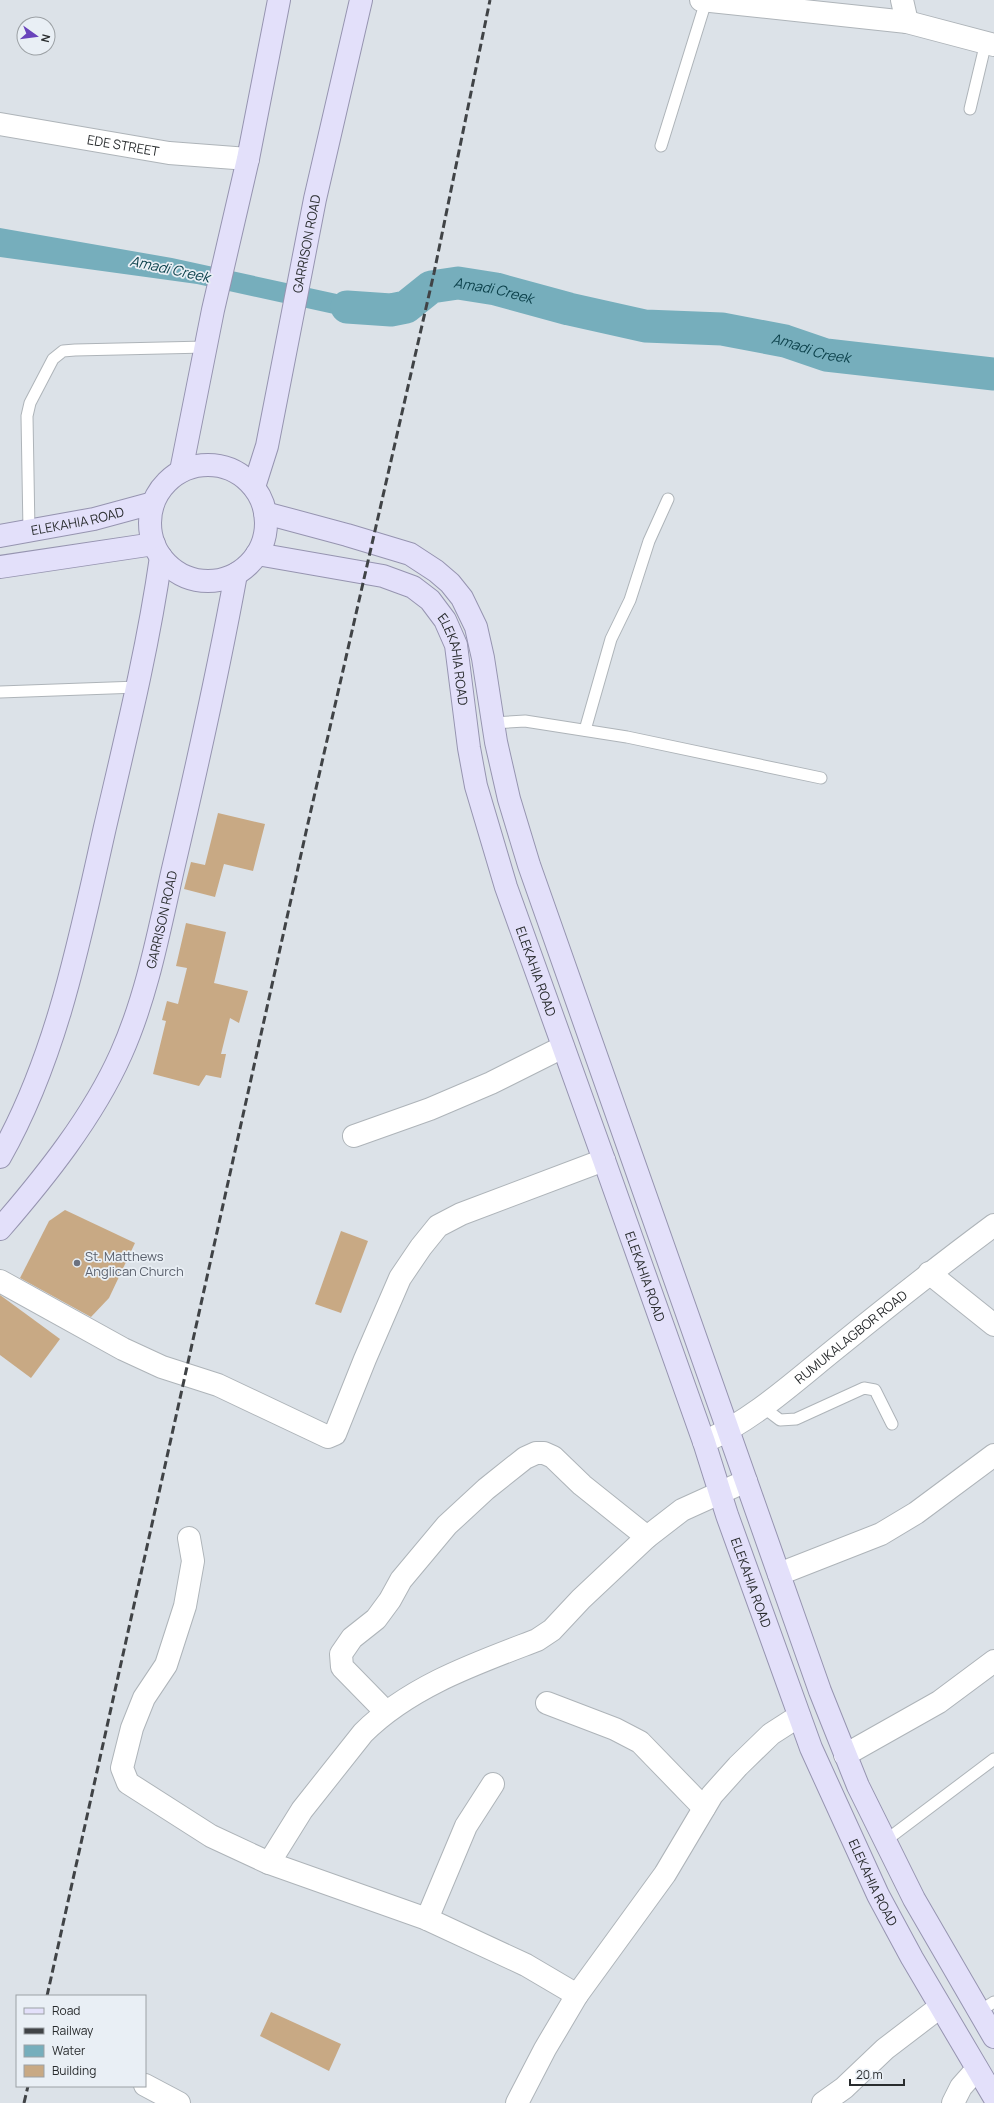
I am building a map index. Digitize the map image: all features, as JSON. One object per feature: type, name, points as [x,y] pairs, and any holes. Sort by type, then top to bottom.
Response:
[{"type":"main road","points":[[181,471],[213,310],[248,159],[279,0]]},
{"type":"main road","name":"GARRISON ROAD","points":[[254,487],[267,446],[317,192],[361,0]]},
{"type":"main road","points":[[202,465],[222,467],[240,474],[254,487],[261,499],[265,513],[266,527],[263,541],[257,554],[248,565],[236,574],[223,579],[209,581],[195,580],[170,568],[157,551],[150,531],[154,503],[165,485],[181,471],[202,465]]},
{"type":"main road","name":"ELEKAHIA ROAD","points":[[0,536],[94,519],[154,503]]},
{"type":"main road","name":"ELEKAHIA ROAD","points":[[265,513],[354,536],[410,554],[436,571],[450,583],[462,598],[476,627],[484,658],[493,723],[509,799],[529,865],[820,1691],[858,1786],[914,1899],[986,2007],[994,2037]]},
{"type":"main road","points":[[0,567],[157,551]]},
{"type":"main road","points":[[0,1157],[28,1101],[41,1067],[69,974],[138,687],[153,613],[157,551]]},
{"type":"main road","name":"ELEKAHIA ROAD","points":[[257,554],[383,576],[413,588],[430,600],[444,620],[456,645],[470,755],[476,786],[489,835],[562,1047],[604,1160],[704,1442],[720,1494],[799,1716],[811,1748],[878,1895],[940,2007],[994,2096]]},
{"type":"main road","name":"GARRISON ROAD","points":[[0,1229],[36,1187],[101,1092],[121,1054],[135,1020],[149,968],[209,713],[236,574]]},
{"type":"street","points":[[703,0],[908,22],[990,44]]},
{"type":"street","points":[[902,0],[908,22]]},
{"type":"street","name":"EDE STREET","points":[[0,124],[169,153],[248,159]]},
{"type":"street","points":[[354,1136],[430,1109],[484,1086],[562,1047]]},
{"type":"street","points":[[0,1281],[123,1350],[162,1367],[218,1385],[328,1437],[335,1434],[400,1278],[421,1247],[438,1226],[461,1214],[604,1160]]},
{"type":"street","name":"RUMUKALAGBOR ROAD","points":[[704,1442],[729,1431],[763,1407],[929,1273],[994,1225]]},
{"type":"street","points":[[929,1273],[994,1325]]},
{"type":"street","points":[[386,1712],[342,1667],[341,1654],[352,1638],[376,1619],[390,1600],[401,1580],[447,1525],[486,1489],[525,1458],[540,1452],[553,1457],[582,1485],[647,1537]]},
{"type":"street","points":[[779,1574],[881,1534],[916,1512],[994,1456]]},
{"type":"street","points":[[269,1862],[302,1810],[353,1745],[374,1721],[432,1684],[537,1640],[552,1630],[581,1599],[647,1537],[682,1510],[746,1481]]},
{"type":"street","points":[[189,1538],[192,1561],[191,1576],[175,1642],[166,1665],[144,1698],[132,1728],[122,1768],[123,1776],[128,1783],[211,1836],[269,1862],[427,1919],[526,1965],[577,1995]]},
{"type":"street","points":[[845,1755],[939,1702],[994,1661]]},
{"type":"street","points":[[547,1703],[615,1729],[640,1742],[704,1808]]},
{"type":"street","points":[[517,2103],[545,2049],[577,1995],[665,1874],[712,1795],[738,1766],[771,1734],[799,1716]]},
{"type":"street","points":[[427,1919],[466,1826],[493,1784]]},
{"type":"street","points":[[823,2103],[844,2088],[885,2049],[940,2007]]},
{"type":"street","points":[[952,2103],[961,2087],[977,2069]]},
{"type":"street","points":[[146,2086],[179,2103]]},
{"type":"lane","points":[[661,146],[703,0]]},
{"type":"lane","points":[[970,109],[990,44]]},
{"type":"lane","points":[[28,531],[27,416],[36,389],[53,359],[63,351],[75,350],[206,347]]},
{"type":"lane","points":[[585,730],[611,639],[630,600],[647,548],[668,499]]},
{"type":"lane","points":[[0,692],[138,687]]},
{"type":"lane","points":[[493,723],[525,721],[627,737],[821,778]]},
{"type":"lane","points":[[763,1407],[780,1420],[792,1419],[864,1388],[871,1387],[875,1390],[892,1424]]},
{"type":"lane","points":[[885,1841],[994,1759]]},
{"type":"water","points":[[0,228],[172,258],[392,306],[391,314],[343,316],[197,284],[0,257]]},
{"type":"building","points":[[218,813],[265,824],[253,871],[224,864],[215,897],[184,889],[191,862],[205,865]]},
{"type":"building","points":[[186,923],[226,932],[214,983],[248,991],[239,1023],[230,1018],[221,1054],[226,1054],[221,1078],[206,1075],[199,1086],[153,1074],[166,1021],[162,1020],[167,1001],[178,1004],[187,968],[176,966]]},
{"type":"building","name":"St. Matthews Anglican Church","points":[[65,1210],[135,1243],[109,1298],[91,1317],[20,1278],[49,1221]]},
{"type":"building","points":[[341,1231],[368,1241],[341,1313],[315,1304]]},
{"type":"building","points":[[0,1295],[60,1339],[31,1378],[0,1355]]},
{"type":"building","points":[[271,2012],[341,2044],[329,2071],[260,2036]]},
{"type":"waterway","name":"Amadi Creek","points":[[347,307],[391,310],[406,307],[431,287],[458,283],[496,289],[569,309],[645,326],[722,329],[785,341],[826,355],[994,374]]},
{"type":"railway","points":[[47,1995],[306,832],[434,273],[490,0]]},
{"type":"railway","points":[[24,2103],[28,2087]]},
{"type":"place","name":"St. Matthews Anglican Church","points":[[77,1263]]}]
